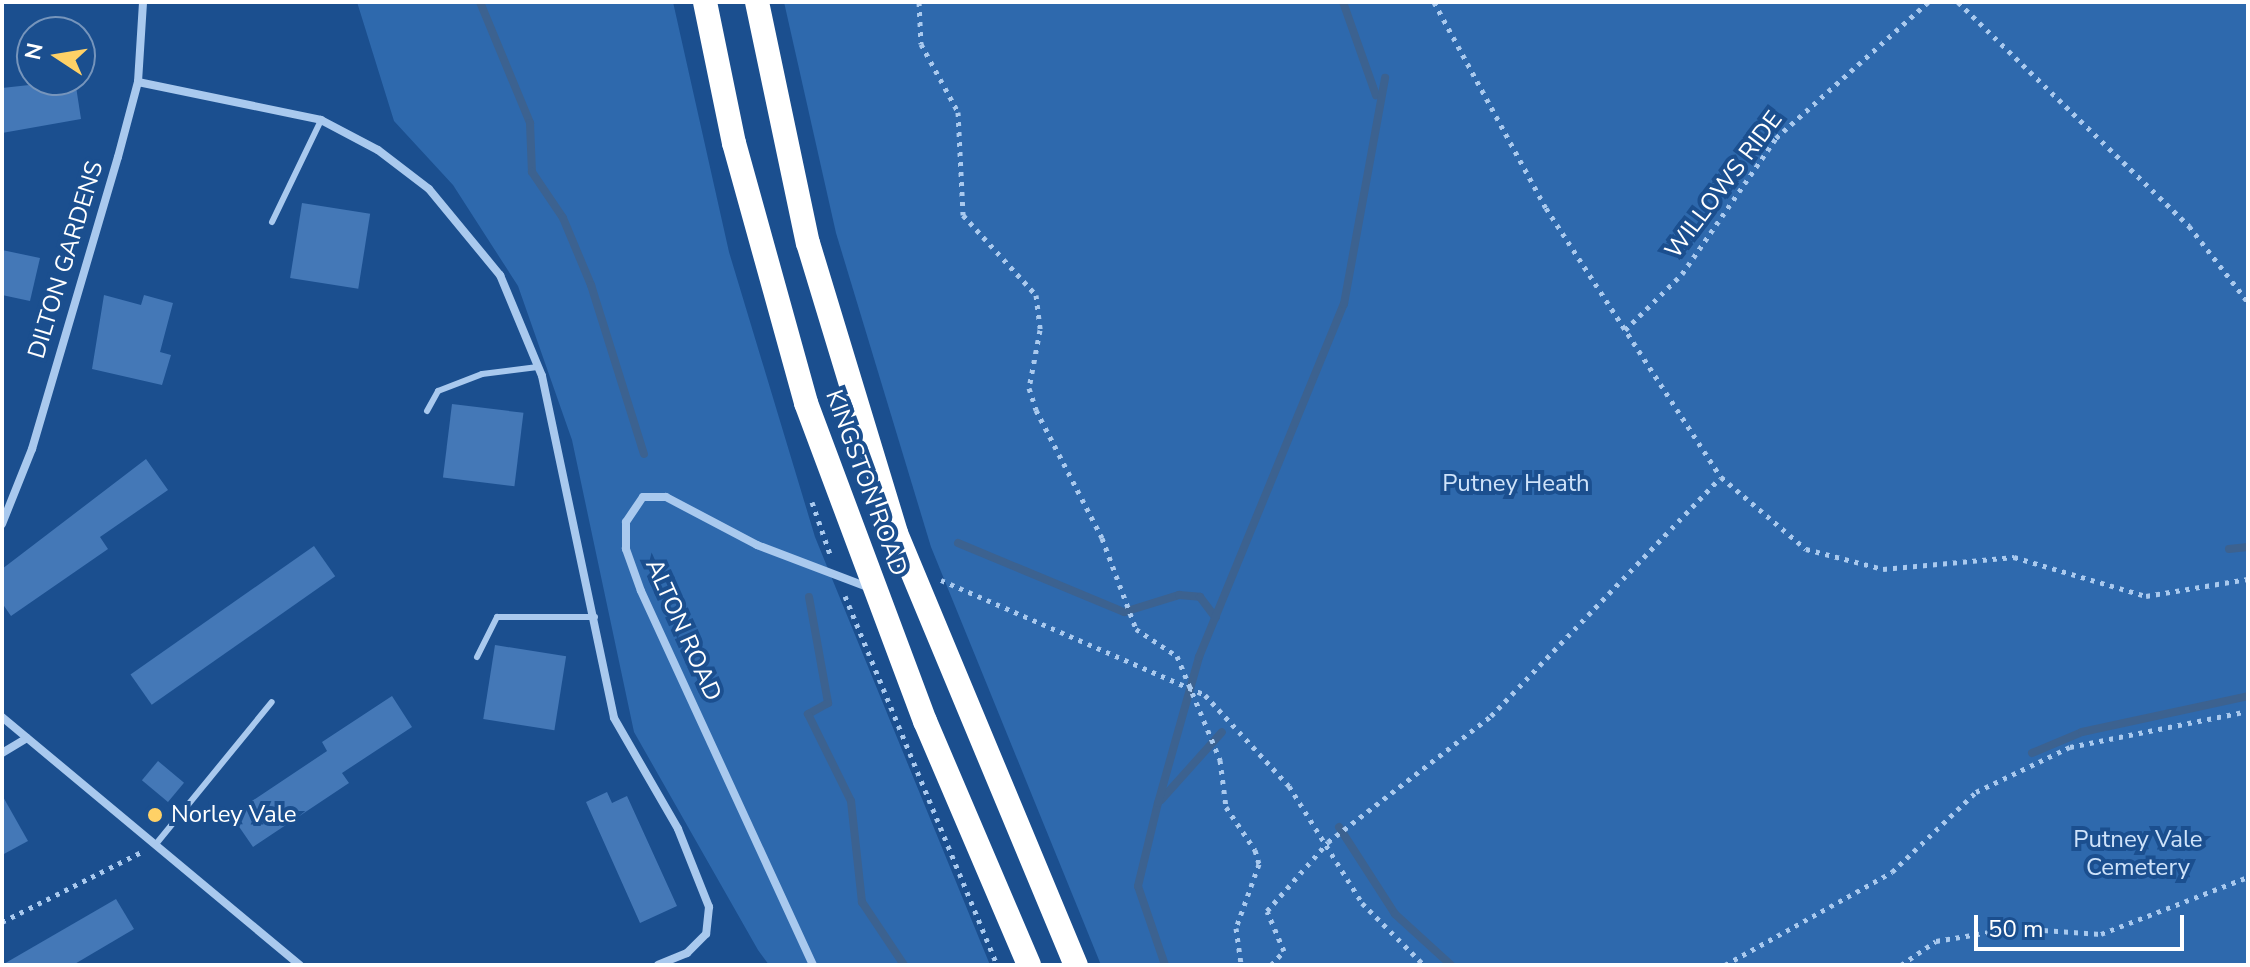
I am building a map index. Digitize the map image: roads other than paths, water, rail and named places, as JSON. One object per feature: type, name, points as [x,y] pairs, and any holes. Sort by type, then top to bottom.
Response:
[{"type":"highway","name":"KINGSTON ROAD","points":[[705,2],[772,288],[875,590],[1029,965]]},
{"type":"highway","name":"KINGSTON ROAD","points":[[757,2],[808,243],[896,533],[1076,965]]},
{"type":"street","name":"DILTON GARDENS","points":[[2,524],[32,449],[138,82],[143,2]]},
{"type":"street","points":[[138,82],[321,120],[378,150],[429,189],[500,275],[538,367],[595,617],[614,718],[678,829],[709,907],[706,934],[687,953],[658,965]]},
{"type":"street","name":"ALTON ROAD","points":[[813,965],[641,591],[626,549],[626,522],[643,497],[666,497],[757,545],[875,590]]},
{"type":"street","points":[[2,717],[300,965]]},
{"type":"street","points":[[2,753],[27,738]]},
{"type":"lane","points":[[272,222],[321,120]]},
{"type":"lane","points":[[427,411],[438,391],[482,374],[538,367]]},
{"type":"lane","points":[[477,657],[497,617],[595,617]]},
{"type":"lane","points":[[156,844],[272,702]]},
{"type":"waterway","points":[[480,2],[530,123],[532,172],[563,218],[591,285],[644,454]]},
{"type":"waterway","points":[[1343,2],[1376,95]]},
{"type":"waterway","points":[[1165,965],[1138,886],[1158,803],[1199,657],[1344,304],[1385,78]]},
{"type":"waterway","points":[[958,543],[1124,612],[1179,595],[1200,597],[1216,618]]},
{"type":"waterway","points":[[2229,549],[2248,547]]},
{"type":"waterway","points":[[809,597],[828,703],[808,714],[851,801],[862,902],[904,965]]},
{"type":"waterway","points":[[2032,753],[2082,732],[2248,696]]},
{"type":"waterway","points":[[1161,800],[1222,732]]},
{"type":"waterway","points":[[1339,827],[1395,914],[1451,965]]},
{"type":"place","name":"Norley Vale","points":[[155,815]]},
{"type":"park label","name":"Putney Heath","points":[[1516,484]]},
{"type":"park label","name":"Putney Vale Cemetery","points":[[2138,854]]}]
